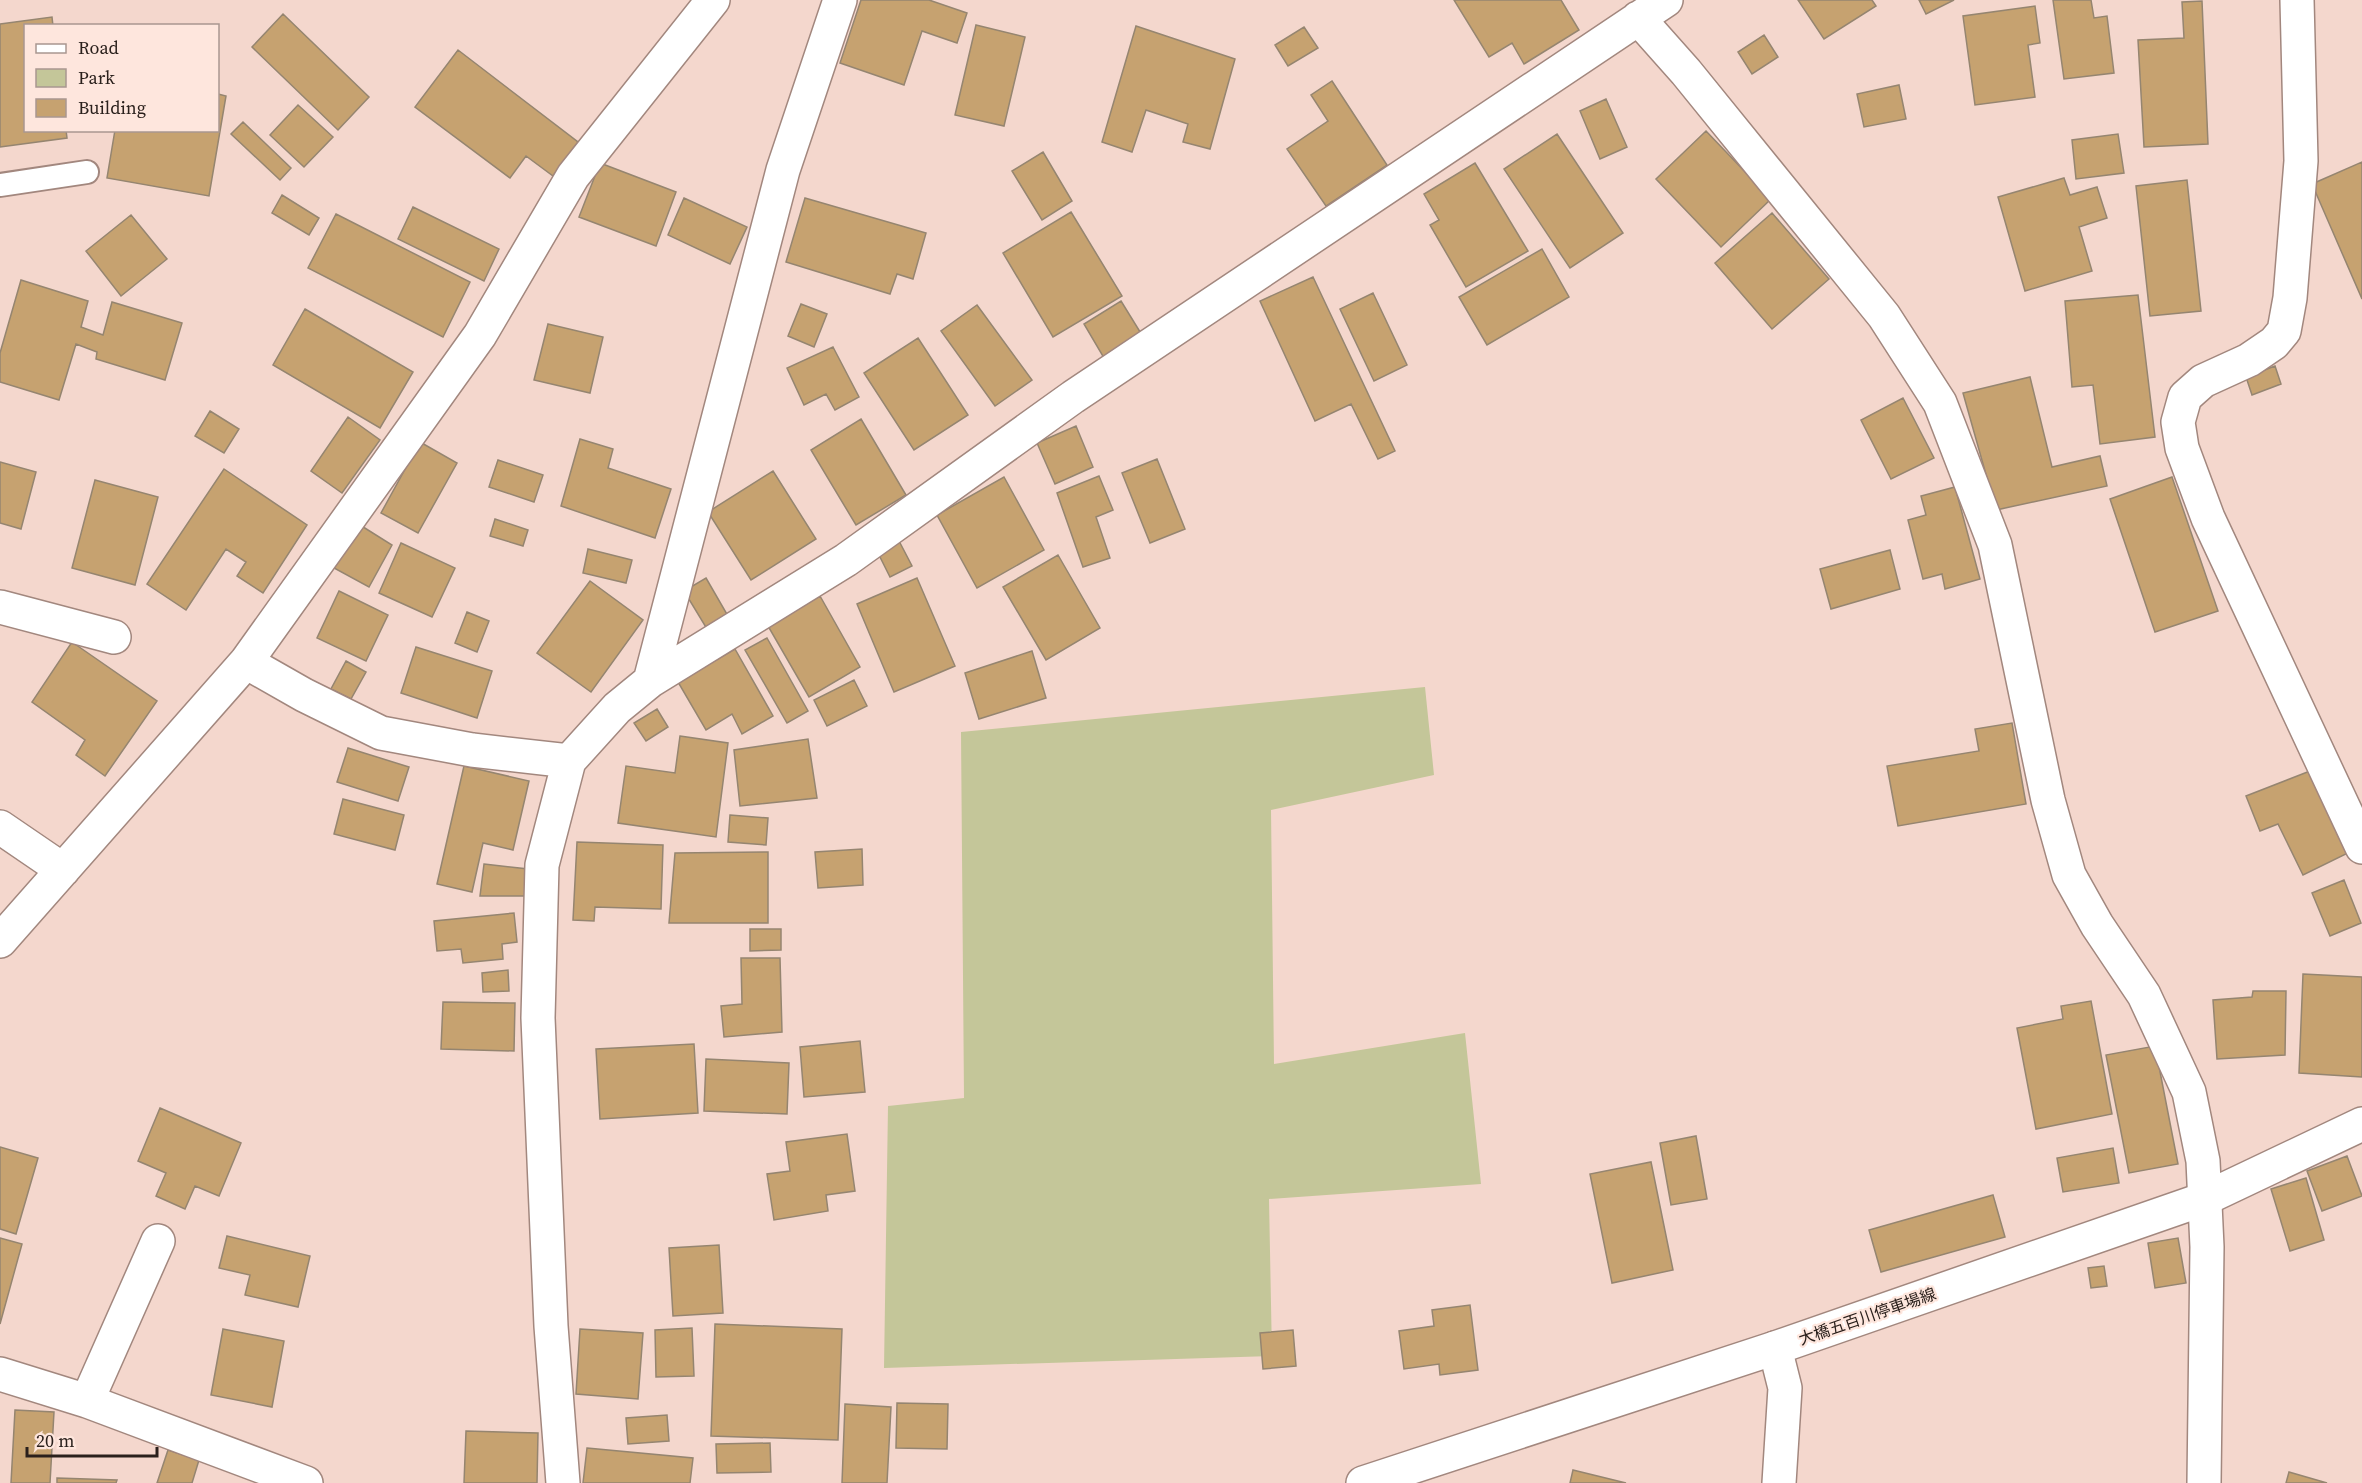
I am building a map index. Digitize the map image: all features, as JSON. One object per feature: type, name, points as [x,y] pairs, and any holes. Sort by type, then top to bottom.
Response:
[{"type":"street","points":[[0,941],[246,662],[480,335],[573,176],[713,0]]},
{"type":"street","points":[[650,681],[783,170],[840,0]]},
{"type":"street","points":[[563,1483],[551,1326],[538,1018],[542,865],[569,761],[617,708],[650,681],[846,560],[1073,397],[1628,14],[1666,0]]},
{"type":"street","points":[[2297,0],[2301,160],[2290,298],[2284,331],[2274,343],[2249,360],[2203,381],[2186,397],[2178,422],[2182,448],[2208,518],[2362,847]]},
{"type":"street","points":[[1628,14],[1686,72],[1884,316],[1940,403],[1995,545],[2048,800],[2069,874],[2097,926],[2144,995],[2189,1092],[2203,1161],[2207,1247],[2204,1483]]},
{"type":"street","points":[[0,607],[114,637]]},
{"type":"street","points":[[246,662],[381,733],[472,750],[569,761]]},
{"type":"street","points":[[0,827],[63,870]]},
{"type":"street","name":"大橋五百川停車場線","points":[[1363,1483],[1775,1348],[2204,1199],[2362,1124]]},
{"type":"street","points":[[87,1401],[159,1241]]},
{"type":"street","points":[[1775,1348],[1785,1388],[1779,1483]]},
{"type":"street","points":[[0,1374],[87,1401],[306,1483]]},
{"type":"lane","points":[[0,185],[87,172]]},
{"type":"green space","points":[[1425,687],[1434,775],[1271,810],[1274,1064],[1465,1033],[1481,1184],[1269,1199],[1272,1356],[884,1368],[888,1106],[964,1098],[961,732]]},
{"type":"building","points":[[861,0],[929,0],[967,13],[957,43],[922,31],[904,85],[840,63]]},
{"type":"building","points":[[1454,0],[1561,0],[1579,30],[1524,64],[1512,43],[1489,57]]},
{"type":"building","points":[[1798,0],[1872,0],[1876,6],[1824,39]]},
{"type":"building","points":[[1919,0],[1954,0],[1926,14]]},
{"type":"building","points":[[2053,0],[2091,0],[2094,18],[2107,16],[2114,73],[2064,79]]},
{"type":"building","points":[[2202,1],[2208,144],[2144,147],[2138,40],[2184,38],[2182,2]]},
{"type":"building","points":[[2035,6],[2040,43],[2028,45],[2035,97],[1975,105],[1963,16]]},
{"type":"building","points":[[283,14],[369,97],[338,130],[252,47]]},
{"type":"building","points":[[52,17],[53,24],[24,24],[24,132],[66,132],[67,138],[0,147],[0,24]]},
{"type":"building","points":[[976,25],[1025,37],[1004,126],[955,115]]},
{"type":"building","points":[[1136,26],[1235,59],[1210,149],[1183,142],[1188,124],[1146,110],[1132,152],[1102,142]]},
{"type":"building","points":[[1304,27],[1318,48],[1288,66],[1275,45]]},
{"type":"building","points":[[1764,35],[1778,57],[1752,74],[1738,52]]},
{"type":"building","points":[[458,50],[578,142],[553,176],[526,156],[510,178],[415,107]]},
{"type":"building","points":[[1332,81],[1387,165],[1326,206],[1287,149],[1328,121],[1311,95]]},
{"type":"building","points":[[1899,85],[1906,119],[1864,127],[1857,94]]},
{"type":"building","points":[[219,94],[226,96],[209,196],[107,178],[115,132],[219,132]]},
{"type":"building","points":[[1606,99],[1627,147],[1600,159],[1580,111]]},
{"type":"building","points":[[298,105],[333,137],[304,167],[270,135]]},
{"type":"building","points":[[243,122],[291,168],[280,180],[231,134]]},
{"type":"building","points":[[1706,131],[1771,199],[1721,247],[1656,179]]},
{"type":"building","points":[[1557,134],[1623,233],[1570,268],[1504,169]]},
{"type":"building","points":[[2118,134],[2124,173],[2076,179],[2072,140]]},
{"type":"building","points":[[1043,152],[1072,201],[1042,220],[1012,171]]},
{"type":"building","points":[[2362,162],[2362,299],[2312,184]]},
{"type":"building","points":[[600,163],[676,192],[656,246],[579,217]]},
{"type":"building","points":[[1475,163],[1528,251],[1466,287],[1430,225],[1439,220],[1424,194]]},
{"type":"building","points":[[2064,178],[2070,195],[2097,187],[2107,218],[2079,227],[2092,271],[2025,291],[1998,197]]},
{"type":"building","points":[[2187,180],[2201,311],[2150,316],[2136,186]]},
{"type":"building","points":[[282,195],[319,218],[309,235],[272,213]]},
{"type":"building","points":[[684,198],[747,227],[730,264],[668,235]]},
{"type":"building","points":[[805,198],[926,233],[913,279],[897,274],[890,294],[786,262]]},
{"type":"building","points":[[413,207],[499,249],[484,281],[398,239]]},
{"type":"building","points":[[1071,212],[1122,296],[1053,337],[1003,253]]},
{"type":"building","points":[[1772,213],[1829,279],[1772,329],[1715,263]]},
{"type":"building","points":[[336,214],[470,282],[443,337],[308,268]]},
{"type":"building","points":[[131,215],[167,259],[121,296],[86,251]]},
{"type":"building","points":[[1542,249],[1569,297],[1487,345],[1459,297]]},
{"type":"building","points":[[1313,277],[1395,451],[1378,459],[1351,404],[1315,421],[1260,301]]},
{"type":"building","points":[[21,280],[88,301],[81,327],[103,335],[112,302],[182,323],[165,380],[96,359],[97,352],[76,344],[59,400],[0,382],[0,353]]},
{"type":"building","points":[[1373,293],[1407,365],[1374,381],[1340,309]]},
{"type":"building","points":[[2138,295],[2155,437],[2100,444],[2093,385],[2072,387],[2065,301]]},
{"type":"building","points":[[1121,301],[1142,335],[1104,358],[1084,324]]},
{"type":"building","points":[[801,304],[827,314],[814,347],[788,336]]},
{"type":"building","points":[[977,305],[1032,380],[995,406],[941,331]]},
{"type":"building","points":[[305,309],[413,372],[380,428],[273,365]]},
{"type":"building","points":[[548,324],[603,337],[590,393],[534,380]]},
{"type":"building","points":[[918,338],[968,415],[914,450],[864,373]]},
{"type":"building","points":[[833,347],[859,397],[835,410],[826,394],[804,405],[787,368]]},
{"type":"building","points":[[2275,366],[2281,384],[2252,395],[2246,377]]},
{"type":"building","points":[[2030,377],[2052,467],[2100,456],[2107,486],[1996,510],[1963,393]]},
{"type":"building","points":[[1903,398],[1934,458],[1891,479],[1861,420]]},
{"type":"building","points":[[210,411],[239,429],[224,453],[195,436]]},
{"type":"building","points":[[348,417],[380,440],[342,493],[311,471]]},
{"type":"building","points":[[861,419],[906,495],[856,525],[811,450]]},
{"type":"building","points":[[1076,426],[1093,467],[1055,484],[1037,443]]},
{"type":"building","points":[[580,439],[613,449],[608,468],[671,489],[655,538],[561,506]]},
{"type":"building","points":[[420,442],[457,463],[418,533],[381,513]]},
{"type":"building","points":[[1157,459],[1185,529],[1150,543],[1122,473]]},
{"type":"building","points":[[498,460],[543,475],[534,502],[489,487]]},
{"type":"building","points":[[0,462],[36,472],[21,529],[0,523]]},
{"type":"building","points":[[224,469],[307,525],[263,593],[237,576],[246,562],[226,549],[186,610],[147,584]]},
{"type":"building","points":[[773,471],[816,539],[751,580],[708,512]]},
{"type":"building","points":[[1099,476],[1113,510],[1096,517],[1110,558],[1083,567],[1057,493]]},
{"type":"building","points":[[1004,477],[1044,550],[977,588],[937,515]]},
{"type":"building","points":[[2172,477],[2218,611],[2155,632],[2110,499]]},
{"type":"building","points":[[95,480],[158,497],[135,585],[72,568]]},
{"type":"building","points":[[1955,487],[1980,579],[1945,589],[1942,574],[1923,579],[1908,520],[1926,515],[1921,496]]},
{"type":"building","points":[[495,519],[528,530],[523,546],[490,536]]},
{"type":"building","points":[[360,525],[392,545],[369,587],[334,568]]},
{"type":"building","points":[[898,539],[912,566],[890,577],[877,551]]},
{"type":"building","points":[[401,543],[455,568],[432,617],[379,593]]},
{"type":"building","points":[[588,549],[632,560],[626,583],[583,573]]},
{"type":"building","points":[[1890,550],[1900,589],[1831,609],[1820,569]]},
{"type":"building","points":[[1058,555],[1100,628],[1046,660],[1003,587]]},
{"type":"building","points":[[706,578],[728,616],[707,629],[684,591]]},
{"type":"building","points":[[917,578],[955,666],[894,692],[857,604]]},
{"type":"building","points":[[590,581],[643,620],[591,692],[537,653]]},
{"type":"building","points":[[339,591],[388,615],[366,661],[317,638]]},
{"type":"building","points":[[820,596],[860,667],[809,697],[768,626]]},
{"type":"building","points":[[467,612],[489,621],[477,652],[455,643]]},
{"type":"building","points":[[767,638],[808,711],[787,723],[745,650]]},
{"type":"building","points":[[72,642],[157,701],[105,776],[76,755],[85,740],[32,702]]},
{"type":"building","points":[[416,647],[492,671],[477,718],[401,693]]},
{"type":"building","points":[[735,649],[773,716],[742,734],[732,714],[706,730],[678,682]]},
{"type":"building","points":[[1032,651],[1046,698],[979,719],[965,673]]},
{"type":"building","points":[[346,661],[366,672],[351,699],[331,689]]},
{"type":"building","points":[[854,680],[867,706],[827,726],[814,700]]},
{"type":"building","points":[[657,709],[668,727],[646,741],[634,723]]},
{"type":"building","points":[[2012,723],[2026,804],[1898,826],[1887,766],[1979,751],[1975,729]]},
{"type":"building","points":[[680,736],[728,743],[716,837],[618,823],[626,766],[675,773]]},
{"type":"building","points":[[808,739],[817,798],[740,806],[734,750]]},
{"type":"building","points":[[348,748],[409,767],[398,801],[337,782]]},
{"type":"building","points":[[464,766],[529,781],[513,850],[483,843],[472,892],[437,884]]},
{"type":"building","points":[[2310,771],[2348,853],[2303,875],[2278,824],[2260,831],[2246,796]]},
{"type":"building","points":[[343,799],[404,815],[395,850],[334,834]]},
{"type":"building","points":[[730,815],[768,818],[766,845],[728,842]]},
{"type":"building","points":[[577,842],[663,845],[661,909],[595,907],[594,921],[573,920]]},
{"type":"building","points":[[862,849],[863,885],[818,888],[815,852]]},
{"type":"building","points":[[768,852],[768,923],[669,923],[675,853]]},
{"type":"building","points":[[484,864],[528,869],[525,896],[480,896]]},
{"type":"building","points":[[2344,880],[2361,923],[2330,936],[2312,893]]},
{"type":"building","points":[[514,913],[517,942],[502,944],[503,959],[463,963],[461,949],[437,951],[434,921]]},
{"type":"building","points":[[750,929],[781,929],[781,950],[750,951]]},
{"type":"building","points":[[741,958],[780,958],[782,1032],[724,1037],[721,1006],[742,1004]]},
{"type":"building","points":[[508,970],[509,991],[483,992],[482,973]]},
{"type":"building","points":[[2303,974],[2362,977],[2362,1077],[2299,1073]]},
{"type":"building","points":[[2253,991],[2286,991],[2285,1055],[2217,1059],[2213,1000],[2252,997]]},
{"type":"building","points":[[2091,1001],[2112,1114],[2036,1129],[2017,1028],[2063,1019],[2061,1006]]},
{"type":"building","points":[[443,1002],[515,1003],[514,1051],[441,1049]]},
{"type":"building","points":[[860,1041],[865,1092],[804,1097],[800,1047]]},
{"type":"building","points":[[694,1044],[698,1113],[600,1119],[596,1049]]},
{"type":"building","points":[[2155,1046],[2178,1164],[2129,1173],[2106,1055]]},
{"type":"building","points":[[706,1059],[789,1063],[787,1114],[704,1111]]},
{"type":"building","points":[[160,1108],[241,1143],[219,1196],[195,1186],[185,1209],[156,1196],[166,1173],[138,1161]]},
{"type":"building","points":[[847,1134],[855,1191],[826,1195],[828,1211],[774,1220],[767,1174],[790,1171],[786,1142]]},
{"type":"building","points":[[1696,1136],[1707,1199],[1671,1205],[1660,1143]]},
{"type":"building","points":[[0,1147],[38,1158],[16,1234],[0,1229]]},
{"type":"building","points":[[2113,1148],[2119,1183],[2063,1192],[2057,1158]]},
{"type":"building","points":[[2347,1156],[2362,1196],[2322,1211],[2307,1171]]},
{"type":"building","points":[[1651,1162],[1673,1270],[1612,1283],[1590,1174]]},
{"type":"building","points":[[2306,1178],[2324,1240],[2290,1251],[2271,1189]]},
{"type":"building","points":[[1993,1195],[2005,1237],[1881,1272],[1869,1230]]},
{"type":"building","points":[[227,1236],[310,1256],[298,1307],[245,1295],[250,1275],[219,1268]]},
{"type":"building","points":[[0,1238],[22,1244],[0,1324]]},
{"type":"building","points":[[2178,1238],[2186,1283],[2155,1288],[2148,1243]]},
{"type":"building","points":[[719,1245],[723,1313],[673,1316],[669,1248]]},
{"type":"building","points":[[2104,1266],[2107,1286],[2091,1288],[2088,1268]]},
{"type":"building","points":[[1470,1305],[1478,1370],[1440,1375],[1439,1364],[1404,1369],[1399,1331],[1434,1326],[1432,1310]]},
{"type":"building","points":[[715,1324],[842,1329],[838,1440],[711,1436]]},
{"type":"building","points":[[692,1328],[694,1376],[656,1377],[655,1330]]},
{"type":"building","points":[[223,1329],[284,1341],[272,1407],[211,1395]]},
{"type":"building","points":[[580,1329],[643,1333],[638,1399],[576,1394]]},
{"type":"building","points":[[1293,1330],[1296,1366],[1263,1369],[1260,1333]]},
{"type":"building","points":[[897,1403],[948,1404],[947,1449],[896,1448]]},
{"type":"building","points":[[845,1404],[891,1407],[887,1483],[842,1483]]},
{"type":"building","points":[[15,1410],[54,1412],[50,1483],[11,1483]]},
{"type":"building","points":[[667,1415],[669,1441],[628,1444],[626,1418]]},
{"type":"building","points":[[466,1431],[538,1433],[537,1483],[464,1483]]},
{"type":"building","points":[[770,1443],[771,1472],[717,1473],[716,1444]]},
{"type":"building","points":[[587,1448],[693,1458],[690,1483],[583,1483]]},
{"type":"building","points":[[168,1450],[199,1460],[192,1483],[157,1483]]},
{"type":"building","points":[[1573,1470],[1626,1483],[1570,1483]]},
{"type":"building","points":[[2289,1472],[2327,1483],[2286,1483]]},
{"type":"building","points":[[57,1478],[117,1480],[116,1483],[57,1483]]}]
